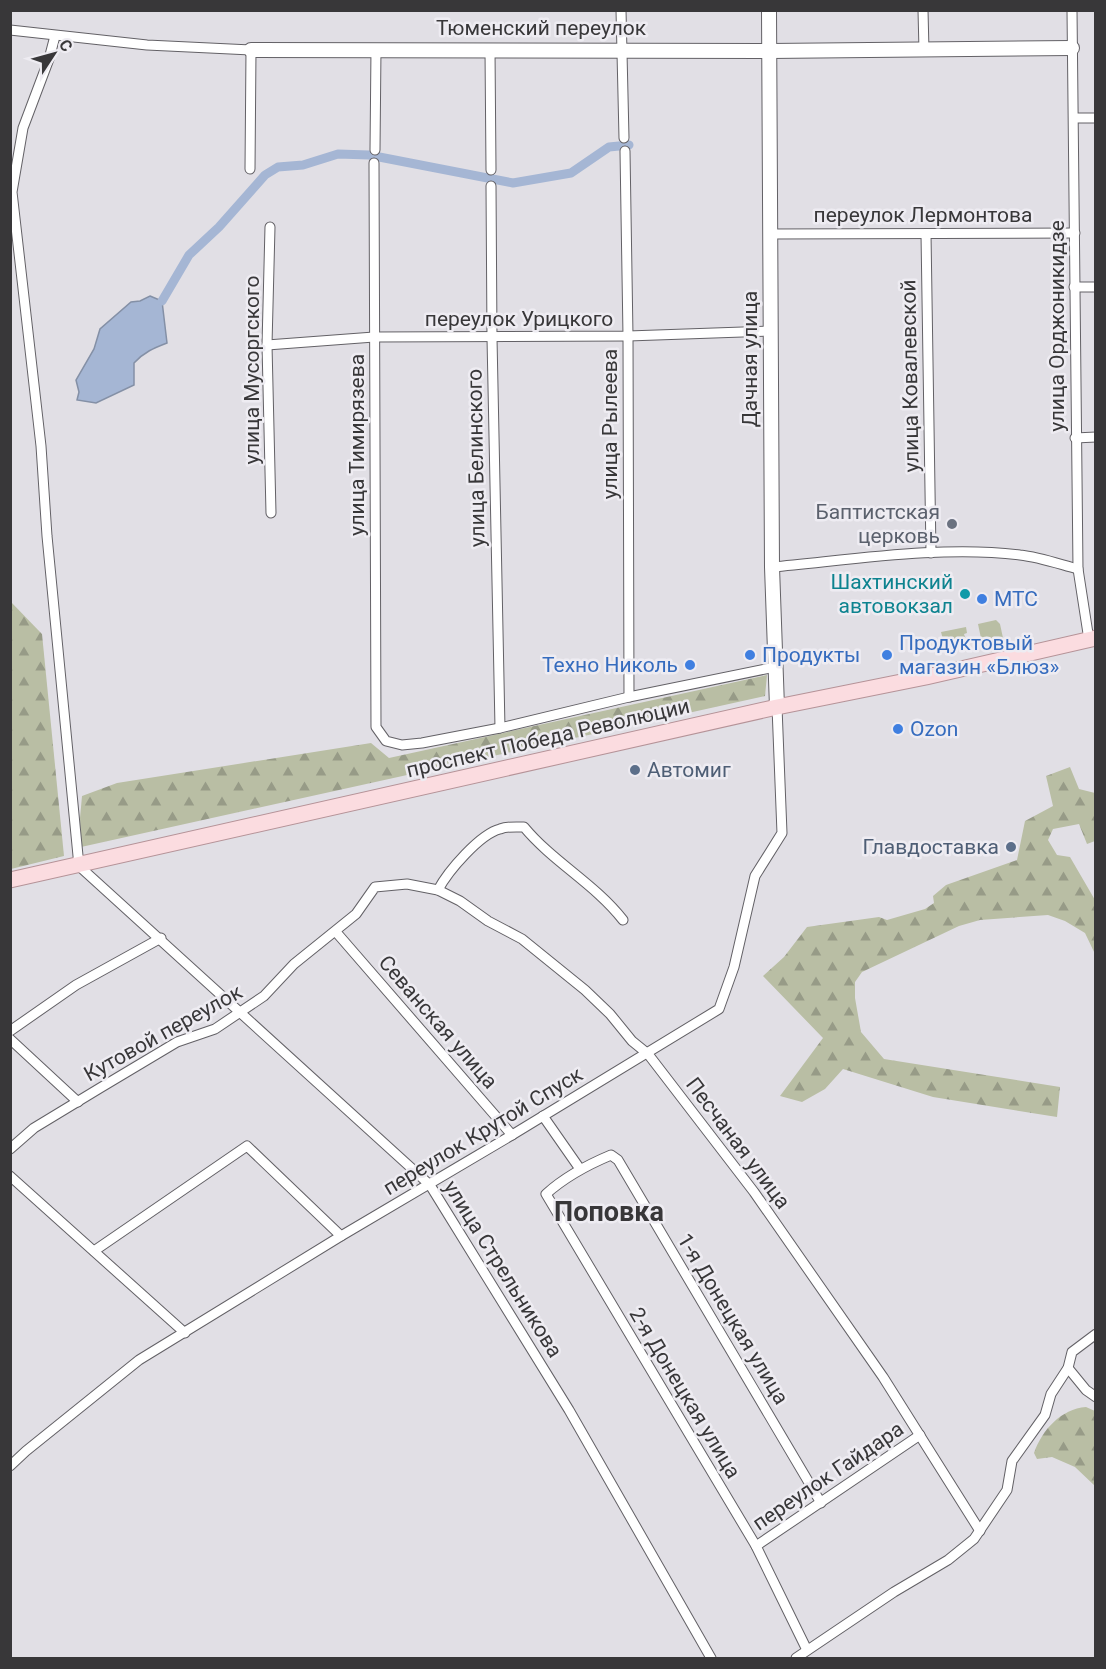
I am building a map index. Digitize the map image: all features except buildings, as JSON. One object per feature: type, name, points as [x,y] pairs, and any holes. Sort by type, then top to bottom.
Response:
[{"type":"main road","name":"проспект Победа Революции","points":[[10,880],[777,707],[926,677],[1092,639]]},
{"type":"street","points":[[621,10],[624,138]]},
{"type":"street","name":"Дачная улица","points":[[770,10],[772,567],[777,707]]},
{"type":"street","points":[[923,10],[924,51]]},
{"type":"street","name":"улица Орджоникидзе","points":[[1072,10],[1078,569],[1092,639]]},
{"type":"street","name":"Тюменский переулок","points":[[10,30],[147,45],[251,50],[924,51],[1072,48]]},
{"type":"street","points":[[55,36],[49,59],[23,128],[12,192],[41,446],[47,536],[79,866]]},
{"type":"street","points":[[375,150],[376,49]]},
{"type":"street","points":[[250,169],[251,50]]},
{"type":"street","points":[[490,50],[491,170]]},
{"type":"street","points":[[1074,118],[1095,118]]},
{"type":"street","name":"улица Рылеева","points":[[625,151],[629,697]]},
{"type":"street","name":"улица Тимирязева","points":[[374,164],[376,727],[386,741],[402,745],[500,728]]},
{"type":"street","name":"улица Белинского","points":[[491,186],[500,728]]},
{"type":"street","name":"улица Мусоргского","points":[[270,228],[267,345],[271,513]]},
{"type":"street","name":"переулок Лермонтова","points":[[770,234],[1075,233]]},
{"type":"street","name":"улица Ковалевской","points":[[926,234],[931,553]]},
{"type":"street","points":[[1074,287],[1095,287]]},
{"type":"street","name":"переулок Урицкого","points":[[267,345],[374,337],[628,336],[772,331]]},
{"type":"street","points":[[1075,438],[1095,437]]},
{"type":"street","points":[[772,567],[931,553],[987,553],[1021,555],[1078,569]]},
{"type":"street","points":[[500,728],[629,697],[775,667]]},
{"type":"street","name":"переулок Крутой Спуск","points":[[10,1466],[139,1360],[719,1009],[734,967],[755,876],[782,833],[777,707]]},
{"type":"street","points":[[438,890],[454,865],[485,837],[501,828],[524,827],[560,862],[612,906],[623,920]]},
{"type":"street","name":"улица Стрельникова","points":[[79,866],[161,938],[430,1185],[569,1410],[711,1659]]},
{"type":"street","name":"Песчаная улица","points":[[375,887],[407,884],[438,890],[460,901],[488,921],[522,939],[585,990],[610,1014],[632,1041],[648,1054],[754,1192],[883,1377],[980,1531]]},
{"type":"street","name":"Кутовой переулок","points":[[10,1149],[34,1128],[177,1042],[215,1029],[264,996],[294,964],[356,914],[375,887]]},
{"type":"street","name":"Севанская улица","points":[[336,932],[512,1135]]},
{"type":"street","points":[[10,1031],[76,985],[161,938]]},
{"type":"street","points":[[10,1039],[78,1102]]},
{"type":"street","points":[[543,1116],[580,1169]]},
{"type":"street","points":[[94,1251],[247,1146],[341,1236]]},
{"type":"street","name":"1-я Донецкая улица","points":[[580,1169],[611,1155],[618,1160],[821,1503]]},
{"type":"street","name":"2-я Донецкая улица","points":[[580,1169],[546,1194],[756,1546],[807,1650]]},
{"type":"street","points":[[10,1176],[185,1333]]},
{"type":"street","points":[[796,1659],[894,1592],[948,1560],[974,1539],[1007,1490],[1012,1461],[1045,1415],[1052,1394],[1068,1368],[1072,1352],[1095,1334]]},
{"type":"street","points":[[1068,1368],[1086,1390],[1095,1396]]},
{"type":"street","name":"переулок Гайдара","points":[[756,1546],[920,1435]]},
{"type":"green space","points":[[10,601],[42,634],[64,856],[11,869]]},
{"type":"green space","points":[[996,620],[1000,624],[1003,638],[982,643],[978,624]]},
{"type":"green space","points":[[966,627],[967,633],[964,634],[968,646],[946,651],[941,632]]},
{"type":"green space","points":[[767,675],[765,696],[81,847],[82,796],[117,783],[371,743],[389,758]]},
{"type":"green space","points":[[1070,767],[1079,789],[1095,793],[1095,841],[1087,844],[1079,824],[1053,829],[1048,840],[1057,855],[1070,857],[1095,900],[1095,954],[1085,933],[1065,921],[1048,915],[980,920],[959,926],[862,972],[855,982],[855,998],[861,1032],[884,1059],[1060,1087],[1057,1117],[933,1097],[843,1069],[825,1089],[802,1102],[780,1096],[823,1038],[763,976],[784,957],[807,927],[879,917],[887,920],[925,909],[934,903],[933,896],[946,885],[1017,860],[1025,821],[1053,806],[1046,776]]},
{"type":"green space","points":[[1086,1407],[1095,1411],[1095,1486],[1075,1467],[1052,1457],[1037,1459],[1034,1453],[1042,1436],[1054,1422],[1068,1412]]},
{"type":"water","points":[[150,296],[162,301],[167,343],[149,351],[134,363],[134,385],[96,403],[77,400],[79,392],[76,380],[94,349],[100,329],[131,302]]},
{"type":"waterway","points":[[162,301],[189,255],[219,227],[265,175],[278,167],[303,165],[338,154],[369,155],[513,183],[571,173],[609,147],[629,145]]},
{"type":"place","name":"Баптистская церковь","points":[[952,524]]},
{"type":"place","name":"Шахтинский автовокзал","points":[[965,594]]},
{"type":"place","name":"МТС","points":[[982,599]]},
{"type":"place","name":"Продукты","points":[[750,655]]},
{"type":"place","name":"Продуктовый магазин «Блюз»","points":[[887,655]]},
{"type":"place","name":"Техно Николь","points":[[690,665]]},
{"type":"place","name":"Ozon","points":[[898,729]]},
{"type":"place","name":"Автомиг","points":[[635,770]]},
{"type":"place","name":"Главдоставка","points":[[1011,847]]},
{"type":"district","name":"Поповка","points":[[609,1212]]}]
